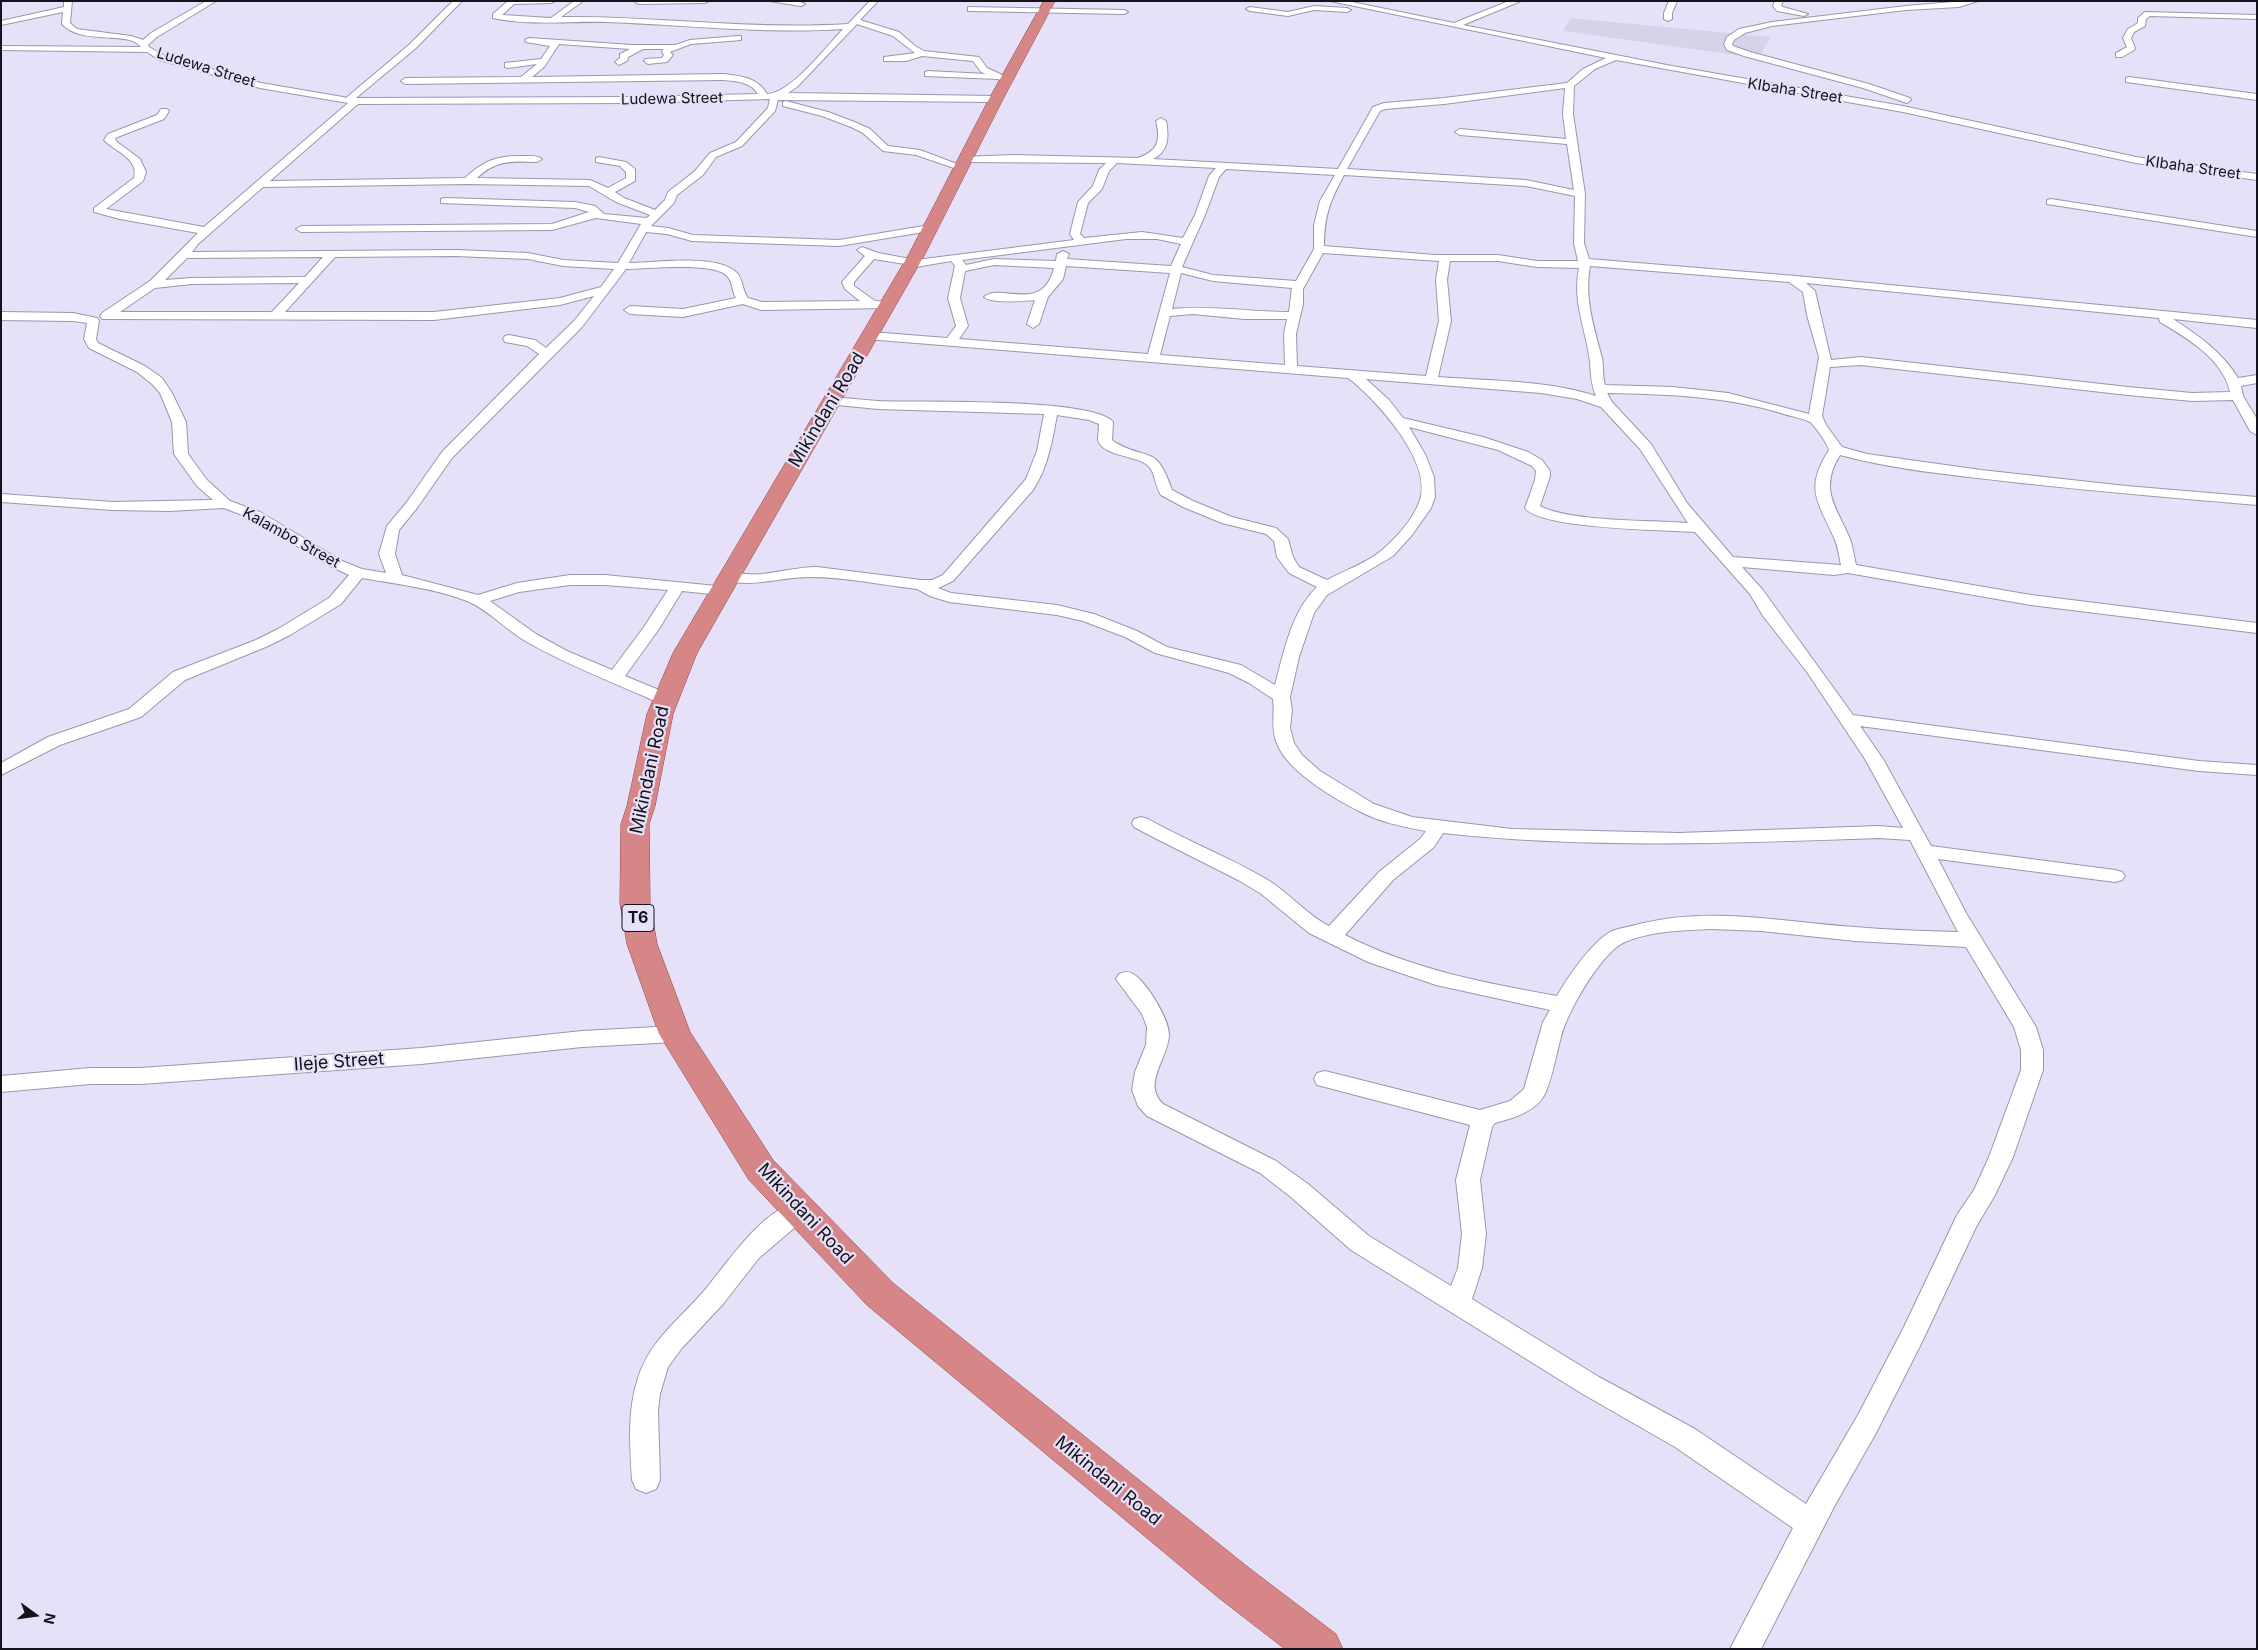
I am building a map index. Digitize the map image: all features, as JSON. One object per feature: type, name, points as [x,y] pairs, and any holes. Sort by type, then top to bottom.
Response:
[{"type":"highway","name":"Mikindani Road","points":[[1047,6],[1000,85],[911,264],[880,304],[872,336],[724,583],[685,653],[665,699],[660,714],[641,806],[635,824],[635,896],[642,944],[675,1034],[760,1170],[880,1294],[1234,1583],[1320,1649]]},
{"type":"street","points":[[1,48],[146,47],[154,35],[212,1]]},
{"type":"street","points":[[100,319],[136,298],[151,286],[185,255],[194,242],[413,46],[458,1]]},
{"type":"street","points":[[551,1],[513,1],[496,16],[554,19],[654,29],[671,26],[754,30],[818,29],[854,23],[896,34],[912,48],[922,53],[976,59],[984,70],[1000,85]]},
{"type":"street","points":[[554,19],[579,1]]},
{"type":"street","points":[[645,11],[636,9],[638,2],[704,1]]},
{"type":"street","points":[[773,1],[802,2],[810,10]]},
{"type":"street","points":[[772,98],[794,85],[874,1]]},
{"type":"street","name":"KIbaha Street","points":[[1334,1],[1940,118],[2136,160],[2257,177]]},
{"type":"street","points":[[1455,25],[1517,1]]},
{"type":"street","points":[[1668,19],[1668,13],[1673,1]]},
{"type":"street","points":[[1779,1],[1777,6],[1780,9],[1817,19]]},
{"type":"street","points":[[1940,118],[1935,111],[1916,102],[1866,86],[1748,54],[1730,48],[1728,44],[1732,36],[1758,26],[1906,8],[1959,5],[1974,1]]},
{"type":"street","points":[[671,26],[692,12],[690,2]]},
{"type":"street","points":[[1,23],[67,5]]},
{"type":"street","name":"Ludewa Street","points":[[67,5],[66,24],[74,31],[131,38],[162,58],[220,75],[280,89],[352,101],[391,103],[550,102],[772,98],[1000,85]]},
{"type":"street","points":[[971,9],[1047,6],[1124,12]]},
{"type":"street","points":[[1250,9],[1288,14],[1314,8],[1378,11]]},
{"type":"street","points":[[619,62],[624,59],[624,56],[649,43],[654,29],[664,14]]},
{"type":"street","points":[[2119,55],[2131,48],[2127,38],[2131,31],[2141,26],[2142,18],[2148,14],[2257,17]]},
{"type":"street","points":[[648,62],[664,60],[669,55],[665,51],[690,42],[739,38],[754,30]]},
{"type":"street","points":[[529,40],[642,47],[675,47]]},
{"type":"street","points":[[521,81],[544,61],[555,45],[551,42]]},
{"type":"street","points":[[887,59],[906,58],[922,53]]},
{"type":"street","points":[[1291,368],[1290,334],[1298,285],[1319,249],[1321,213],[1325,200],[1369,119],[1378,107],[1570,85],[1585,71],[1617,57]]},
{"type":"street","points":[[508,65],[544,61],[554,68]]},
{"type":"street","points":[[541,80],[554,68]]},
{"type":"street","points":[[534,70],[554,68]]},
{"type":"street","points":[[928,74],[1000,85]]},
{"type":"street","points":[[405,82],[733,78],[758,86],[772,98],[857,126],[867,131],[875,138],[878,144],[886,149],[918,152],[962,163],[1014,158],[1223,166],[1541,184],[1580,194]]},
{"type":"street","points":[[2130,80],[2257,97]]},
{"type":"street","points":[[1570,85],[1568,114],[1571,142],[1567,175],[1580,194],[1579,243],[1584,263],[1582,296],[1596,361],[1597,380],[1603,397],[1646,447],[1681,504],[1699,528],[1756,592],[1769,613],[1813,669],[1874,759],[1921,843],[1956,913],[2025,1027],[2032,1050],[2032,1070],[2001,1157],[1983,1196],[1966,1222],[1913,1334],[1867,1424],[1811,1524],[1745,1649]]},
{"type":"street","points":[[395,578],[387,554],[392,529],[447,455],[522,377],[578,324],[618,275],[649,221],[670,201],[672,194],[702,170],[709,158],[739,144],[772,109],[772,98]]},
{"type":"street","points":[[164,111],[156,119],[111,136],[109,140],[113,144],[129,154],[138,163],[141,174],[139,179],[98,210],[206,232]]},
{"type":"street","points":[[1138,162],[1151,157],[1162,145],[1165,135],[1161,121]]},
{"type":"street","points":[[1460,132],[1571,142]]},
{"type":"street","points":[[468,181],[490,161],[537,159]]},
{"type":"street","points":[[599,160],[623,164],[631,171],[631,179],[608,192]]},
{"type":"street","points":[[1033,324],[1037,306],[1043,294],[1057,279],[1060,263],[1075,243],[1075,234],[1083,202],[1098,187],[1104,170],[1114,161]]},
{"type":"street","points":[[1153,358],[1179,258],[1214,176],[1223,166]]},
{"type":"street","points":[[1541,184],[1567,175]]},
{"type":"street","points":[[261,184],[468,181],[590,183],[608,192],[649,221],[672,232],[692,238],[784,243],[850,242],[930,228]]},
{"type":"street","points":[[445,201],[575,205],[591,208],[596,215]]},
{"type":"street","points":[[2051,202],[2257,234]]},
{"type":"street","points":[[301,229],[552,227],[562,225],[581,216],[596,215],[649,221]]},
{"type":"street","points":[[850,242],[872,255],[911,264],[950,257],[1132,236],[1160,236],[1187,242]]},
{"type":"street","points":[[1319,249],[1445,259],[1498,258],[1537,264],[1584,263],[1792,279],[2257,324]]},
{"type":"street","points":[[185,255],[333,253],[507,255],[563,263],[622,266],[683,263],[718,267],[734,276],[740,295],[744,300],[760,306],[880,304]]},
{"type":"street","points":[[275,316],[333,253]]},
{"type":"street","points":[[872,255],[854,272],[848,282],[849,287],[880,304]]},
{"type":"street","points":[[950,257],[959,262],[961,269],[954,298],[962,326],[951,342]]},
{"type":"street","points":[[1431,379],[1440,348],[1445,316],[1440,282],[1445,259]]},
{"type":"street","points":[[961,269],[994,262],[1150,267],[1176,270],[1213,278],[1298,285]]},
{"type":"street","points":[[1792,279],[1809,291],[1825,357],[1816,420],[1822,432],[1835,445],[1836,450],[1826,466],[1823,484],[1824,502],[1843,540],[1849,566],[1846,568]]},
{"type":"street","points":[[151,286],[192,281],[308,280]]},
{"type":"street","points":[[1,316],[100,319],[451,315],[560,301],[604,290]]},
{"type":"street","points":[[990,297],[1023,298],[1043,294]]},
{"type":"street","points":[[630,310],[683,312],[744,300]]},
{"type":"street","points":[[1165,312],[1194,310],[1245,315],[1294,316]]},
{"type":"street","points":[[2156,315],[2185,331],[2224,365],[2257,431]]},
{"type":"street","name":"Kalambo Street","points":[[100,319],[90,339],[93,345],[141,369],[157,381],[166,393],[179,422],[181,454],[202,483],[225,504],[255,515],[337,564],[358,573],[395,578],[477,600],[545,645],[614,678],[665,699]]},
{"type":"street","points":[[872,336],[1431,379],[1603,397],[1665,391],[1726,397],[1769,406],[1816,420]]},
{"type":"street","points":[[508,339],[531,343],[547,354]]},
{"type":"street","points":[[1824,364],[1861,361],[1885,363],[2192,397],[2236,389],[2257,379]]},
{"type":"street","points":[[1350,373],[1373,390],[1400,421],[1424,464],[1429,483],[1425,507],[1417,520],[1386,554],[1321,592],[1306,611],[1281,697],[1283,710],[1281,728],[1284,743],[1296,758],[1314,775],[1367,808],[1410,822],[1438,827],[1512,835],[1679,839],[1879,832],[1921,843],[2115,876]]},
{"type":"street","points":[[832,401],[878,405],[1051,411],[1101,418],[1107,425],[1105,441],[1112,448],[1150,460],[1159,470],[1166,492],[1188,504],[1221,517],[1272,531],[1281,539],[1285,557],[1294,570],[1329,587]]},
{"type":"street","points":[[477,600],[517,588],[570,580],[605,580],[678,586],[760,580],[800,572],[817,572],[922,585],[935,584],[948,578],[990,528],[1026,490],[1044,451],[1051,411]]},
{"type":"street","points":[[1400,421],[1487,443],[1533,459],[1541,466],[1543,472],[1532,508],[1540,514],[1580,520],[1699,528]]},
{"type":"street","points":[[1836,450],[1867,458],[1981,474],[2126,490],[2257,501]]},
{"type":"street","points":[[1,498],[125,507],[170,508],[225,504]]},
{"type":"street","points":[[1728,561],[1825,570],[1846,568],[2031,600],[2257,628]]},
{"type":"street","points":[[1,770],[54,741],[135,712],[151,701],[178,676],[253,647],[284,632],[335,601],[358,573]]},
{"type":"street","points":[[922,585],[936,593],[950,596],[1057,610],[1088,617],[1131,634],[1160,650],[1235,669],[1255,679],[1281,697]]},
{"type":"street","points":[[614,678],[651,629],[678,586]]},
{"type":"street","points":[[1846,719],[2199,766],[2257,770]]},
{"type":"street","points":[[1141,823],[1168,840],[1260,884],[1314,926],[1332,936],[1404,969],[1508,994],[1564,1004]]},
{"type":"street","points":[[1332,936],[1386,876],[1427,843],[1438,827]]},
{"type":"street","points":[[1458,1304],[1470,1268],[1474,1234],[1468,1180],[1478,1132],[1484,1120],[1492,1115],[1518,1107],[1534,1093],[1554,1022],[1595,957],[1617,937],[1677,925],[1712,922],[1854,934],[1972,940]]},
{"type":"street","points":[[1126,979],[1154,1016],[1158,1029],[1143,1085],[1145,1100],[1156,1110],[1268,1167],[1360,1243],[1590,1385],[1685,1438],[1811,1524]]},
{"type":"street","name":"Ileje Street","points":[[1,1084],[90,1076],[141,1076],[421,1056],[582,1039],[675,1034]]},
{"type":"street","points":[[1325,1079],[1484,1120]]},
{"type":"street","points":[[646,1480],[643,1445],[646,1400],[650,1378],[665,1349],[709,1302],[744,1257],[772,1229],[799,1210]]},
{"type":"shaded area","points":[[1570,18],[1771,37],[1758,58],[1563,31]]}]
